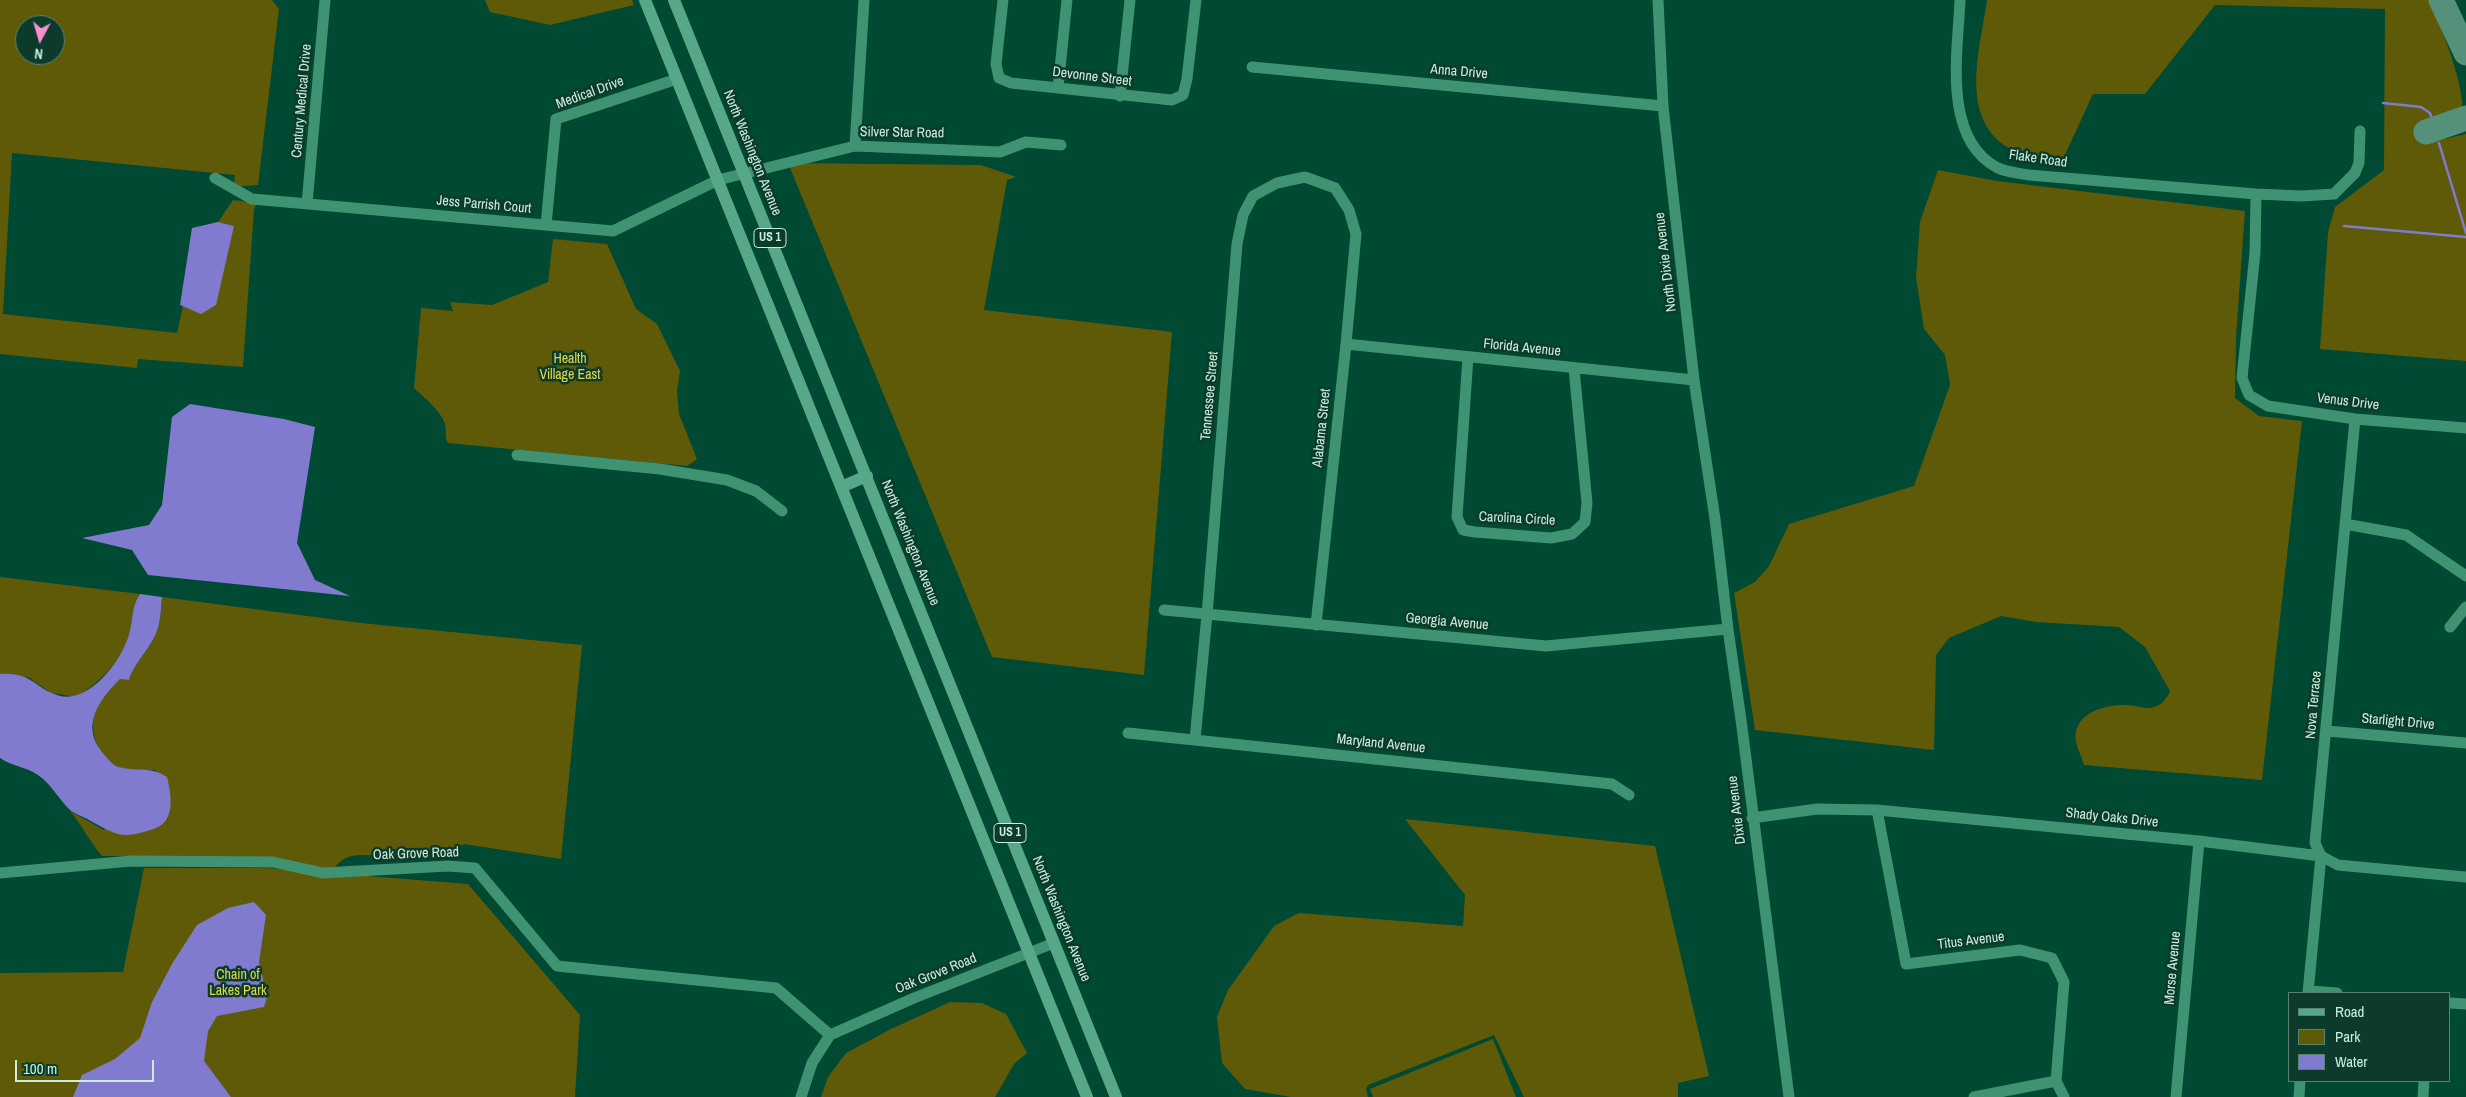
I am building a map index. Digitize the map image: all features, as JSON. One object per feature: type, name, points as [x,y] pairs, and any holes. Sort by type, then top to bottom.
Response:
[{"type":"main road","name":"US 1","points":[[645,0],[1087,1097]]},
{"type":"main road","name":"North Washington Avenue","points":[[674,0],[1116,1097]]},
{"type":"main road","points":[[841,486],[866,476]]},
{"type":"street","name":"Century Medical Drive","points":[[308,204],[326,0]]},
{"type":"street","points":[[855,146],[864,0]]},
{"type":"street","name":"Devonne Street","points":[[1003,0],[996,64],[999,78],[1011,83],[1172,100],[1183,95],[1187,79],[1196,0]]},
{"type":"street","points":[[1058,88],[1067,0]]},
{"type":"street","points":[[1120,96],[1130,0]]},
{"type":"street","name":"North Dixie Avenue","points":[[1658,0],[1663,106],[1694,380],[1715,519]]},
{"type":"street","name":"Flake Road","points":[[1960,0],[1957,98],[1961,122],[1973,148],[1996,168],[2029,175],[2256,194],[2302,196],[2334,194],[2355,173],[2360,163],[2360,131]]},
{"type":"street","name":"Anna Drive","points":[[1252,67],[1663,106]]},
{"type":"street","name":"Medical Drive","points":[[546,225],[556,119],[677,79]]},
{"type":"street","name":"Silver Star Road","points":[[744,173],[855,146],[1000,152],[1026,142],[1060,144]]},
{"type":"street","name":"Jess Parrish Court","points":[[215,178],[252,199],[613,230],[718,180],[744,173]]},
{"type":"street","name":"Tennessee Street","points":[[1195,739],[1237,244],[1243,215],[1253,196],[1277,183],[1305,177],[1335,188],[1349,210],[1356,234]]},
{"type":"street","name":"Venus Drive","points":[[2256,194],[2255,253],[2242,378],[2249,395],[2268,406],[2355,419],[2466,428]]},
{"type":"street","name":"Alabama Street","points":[[1316,625],[1356,234]]},
{"type":"street","name":"Florida Avenue","points":[[1346,344],[1694,380]]},
{"type":"street","name":"Carolina Circle","points":[[1468,357],[1457,517],[1463,530],[1475,532],[1551,538],[1572,534],[1585,522],[1587,503],[1574,369]]},
{"type":"street","name":"Nova Terrace","points":[[2308,992],[2321,856],[2315,842],[2355,419]]},
{"type":"street","points":[[517,455],[660,469],[727,480],[756,491],[782,511]]},
{"type":"street","name":"Dixie Avenue","points":[[1715,519],[1789,1097]]},
{"type":"street","points":[[2345,524],[2406,535],[2466,576]]},
{"type":"street","points":[[2450,627],[2466,607]]},
{"type":"street","name":"Georgia Avenue","points":[[1164,610],[1546,646],[1728,629]]},
{"type":"street","name":"Starlight Drive","points":[[2327,731],[2466,743]]},
{"type":"street","name":"Maryland Avenue","points":[[1128,733],[1612,784],[1629,794]]},
{"type":"street","name":"Shady Oaks Drive","points":[[1752,818],[1817,809],[1877,810],[2199,841],[2321,856],[2338,865],[2466,877]]},
{"type":"street","name":"Titus Avenue","points":[[1877,810],[1906,964],[2020,950],[2052,958],[2064,982],[2056,1081]]},
{"type":"street","name":"Morse Avenue","points":[[2176,1097],[2199,841]]},
{"type":"street","name":"Oak Grove Road","points":[[0,872],[131,862],[273,862],[323,873],[448,866],[475,868],[557,966],[776,988],[830,1035],[914,998],[1054,943]]},
{"type":"street","points":[[2451,1003],[2466,1004]]},
{"type":"street","points":[[801,1097],[812,1063],[830,1035]]},
{"type":"street","points":[[1974,1097],[2056,1081],[2064,1097]]},
{"type":"street","points":[[2299,1097],[2300,1082]]},
{"type":"street","points":[[2423,1097],[2424,1082]]},
{"type":"green space","points":[[0,0],[272,0],[279,9],[258,185],[234,187],[235,175],[12,153],[3,314],[177,333],[183,306],[201,313],[234,226],[218,222],[233,200],[257,203],[254,209],[243,367],[138,359],[137,368],[0,354]]},
{"type":"green space","points":[[485,0],[632,0],[634,5],[550,25],[490,12]]},
{"type":"green space","points":[[1987,0],[2429,0],[2446,41],[2456,74],[2460,89],[2462,115],[2421,126],[2427,143],[2466,134],[2466,361],[2320,349],[2328,232],[2335,207],[2384,170],[2385,9],[2215,5],[2145,94],[2093,94],[2063,159],[2032,155],[2010,149],[1990,131],[1982,115],[1977,97],[1976,77]]},
{"type":"green space","points":[[788,163],[981,165],[1016,177],[1007,180],[984,310],[1172,332],[1144,675],[992,657]]},
{"type":"green space","points":[[1938,170],[1997,181],[2245,211],[2236,337],[2235,398],[2259,416],[2302,421],[2262,780],[2084,765],[2076,743],[2076,733],[2079,724],[2084,718],[2091,712],[2109,706],[2154,707],[2164,701],[2170,691],[2145,647],[2119,627],[2036,622],[2001,616],[1949,638],[1936,655],[1934,750],[1755,730],[1734,593],[1755,582],[1769,566],[1789,524],[1914,486],[1950,385],[1945,355],[1924,329],[1916,277],[1920,222]]},
{"type":"green space","name":"Health Village East","points":[[553,239],[607,244],[636,309],[657,324],[680,371],[677,391],[679,414],[697,459],[687,466],[448,443],[443,419],[436,409],[414,388],[421,308],[453,311],[450,302],[492,305],[548,282]]},
{"type":"green space","points":[[0,577],[140,594],[134,608],[127,642],[110,669],[76,697],[51,693],[28,677],[0,674]]},
{"type":"green space","points":[[162,597],[361,623],[582,645],[561,859],[464,844],[431,857],[410,849],[404,854],[396,856],[352,856],[342,860],[332,869],[129,863],[128,856],[102,856],[70,811],[104,830],[156,770],[126,769],[108,760],[101,753],[97,744],[93,724],[94,713],[103,695],[120,679],[129,680],[157,632]]},
{"type":"green space","points":[[1405,819],[1655,846],[1709,1076],[1678,1083],[1678,1097],[1524,1097],[1494,1035],[1368,1085],[1366,1089],[1368,1097],[1291,1097],[1245,1089],[1222,1063],[1217,1017],[1228,990],[1274,926],[1299,913],[1463,926],[1465,895]]},
{"type":"green space","name":"Chain of Lakes Park","points":[[144,868],[267,868],[468,884],[580,1015],[575,1097],[0,1097],[0,973],[123,972]]},
{"type":"green space","points":[[950,1002],[982,1003],[1006,1014],[1027,1053],[1014,1064],[995,1097],[821,1097],[828,1077],[846,1053],[891,1029]]},
{"type":"green space","points":[[1493,1039],[1516,1097],[1373,1097],[1370,1089]]},
{"type":"water","points":[[218,222],[234,226],[216,305],[201,314],[180,305],[192,228]]},
{"type":"water","points":[[190,404],[284,419],[315,427],[297,543],[315,580],[350,596],[148,575],[132,550],[82,538],[149,525],[162,505],[172,417]]},
{"type":"water","points":[[140,594],[162,597],[157,632],[129,680],[120,679],[100,704],[95,713],[93,732],[102,752],[114,765],[149,770],[167,777],[171,798],[167,819],[162,824],[145,832],[128,835],[114,833],[73,812],[38,775],[0,758],[0,674],[11,674],[27,678],[51,693],[60,696],[72,696],[83,692],[105,676],[121,653],[127,641],[135,602]]},
{"type":"water","points":[[254,902],[266,915],[259,962],[267,997],[264,1007],[217,1016],[208,1031],[204,1061],[231,1097],[73,1097],[82,1075],[115,1059],[140,1038],[152,1002],[172,964],[197,925],[228,908]]},
{"type":"waterway","points":[[2383,103],[2421,107],[2430,113],[2432,119]]},
{"type":"waterway","points":[[2439,143],[2466,233]]},
{"type":"waterway","points":[[2344,226],[2466,237]]},
{"type":"taxiway","points":[[2441,0],[2466,53]]},
{"type":"taxiway","points":[[2426,132],[2466,118]]}]
